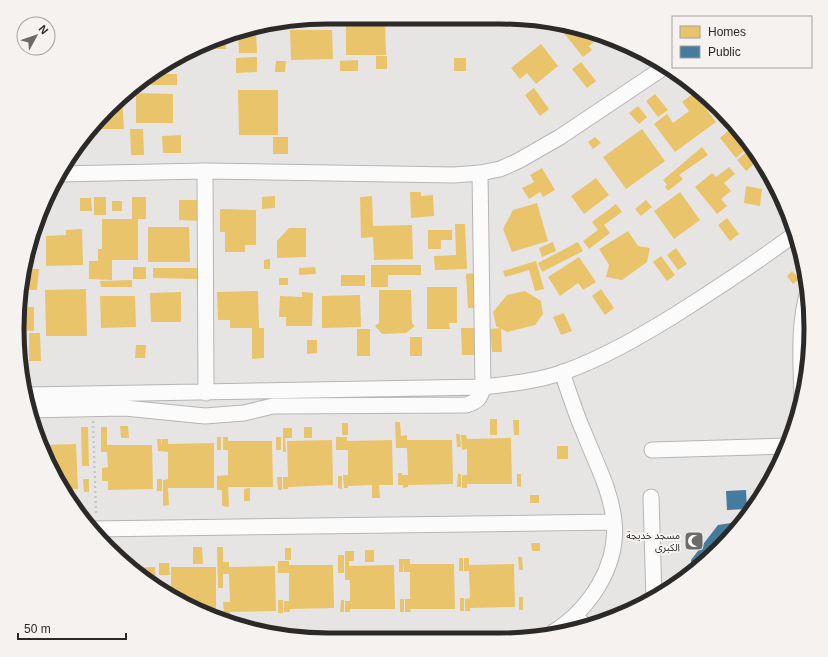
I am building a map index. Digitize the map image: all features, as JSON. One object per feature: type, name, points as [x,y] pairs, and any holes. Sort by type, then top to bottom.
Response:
[{"type":"street","points":[[66,174],[205,171],[454,175],[480,173],[500,169],[518,161],[560,137],[660,70]]},
{"type":"street","points":[[205,171],[206,393]]},
{"type":"street","points":[[35,410],[137,409],[205,416],[244,413],[273,406],[466,405],[473,403],[479,399],[483,387],[480,173]]},
{"type":"street","points":[[31,395],[483,387],[524,382],[562,372],[589,362],[651,329],[791,241]]},
{"type":"street","points":[[801,368],[800,334],[803,311]]},
{"type":"street","points":[[562,372],[607,490],[614,522],[613,548],[606,571],[580,621]]},
{"type":"street","points":[[652,450],[780,446]]},
{"type":"street","points":[[651,496],[654,591]]},
{"type":"street","points":[[100,529],[614,522]]},
{"type":"path","points":[[92,409],[93,521]]},
{"type":"building: Homes","points":[[346,24],[385,24],[386,55],[346,55]]},
{"type":"building: Homes","points":[[274,29],[274,32],[260,32]]},
{"type":"building: Homes","points":[[290,30],[332,30],[333,59],[291,60]]},
{"type":"building: Homes","points":[[563,32],[578,34],[597,40],[589,46],[592,50],[583,57]]},
{"type":"building: Homes","points":[[256,33],[257,53],[239,53],[238,38]]},
{"type":"building: Homes","points":[[225,42],[226,49],[208,49]]},
{"type":"building: Homes","points":[[541,44],[558,66],[536,84],[527,73],[520,79],[511,68]]},
{"type":"building: Homes","points":[[376,56],[387,56],[387,69],[376,69]]},
{"type":"building: Homes","points":[[257,57],[257,72],[236,73],[236,58]]},
{"type":"building: Homes","points":[[454,58],[466,58],[466,71],[454,71]]},
{"type":"building: Homes","points":[[358,60],[358,71],[340,71],[340,61]]},
{"type":"building: Homes","points":[[276,61],[286,61],[285,72],[275,72]]},
{"type":"building: Homes","points":[[581,62],[596,81],[587,88],[572,69]]},
{"type":"building: Homes","points":[[161,74],[177,74],[177,85],[146,85]]},
{"type":"building: Homes","points":[[534,88],[549,109],[540,116],[525,95]]},
{"type":"building: Homes","points":[[238,90],[278,90],[278,135],[239,135]]},
{"type":"building: Homes","points":[[136,93],[173,94],[173,123],[136,123]]},
{"type":"building: Homes","points":[[655,94],[668,110],[658,117],[646,101]]},
{"type":"building: Homes","points":[[693,94],[716,122],[675,152],[654,124],[667,114],[673,123],[689,111],[682,102]]},
{"type":"building: Homes","points":[[122,105],[124,129],[99,129]]},
{"type":"building: Homes","points":[[638,106],[647,117],[639,124],[629,113]]},
{"type":"building: Homes","points":[[130,129],[143,129],[144,155],[131,155]]},
{"type":"building: Homes","points":[[642,129],[665,161],[626,189],[603,157]]},
{"type":"building: Homes","points":[[729,130],[745,150],[736,158],[720,138]]},
{"type":"building: Homes","points":[[181,135],[181,153],[163,153],[162,136]]},
{"type":"building: Homes","points":[[273,137],[288,137],[288,154],[273,154]]},
{"type":"building: Homes","points":[[595,137],[601,143],[593,149],[588,142]]},
{"type":"building: Homes","points":[[702,147],[708,155],[679,175],[683,179],[668,191],[665,187],[667,185],[663,180]]},
{"type":"building: Homes","points":[[745,153],[754,164],[746,171],[737,160]]},
{"type":"building: Homes","points":[[729,167],[735,174],[724,183],[731,191],[721,199],[727,206],[717,214],[695,187],[712,173],[716,177]]},
{"type":"building: Homes","points":[[542,168],[555,190],[543,197],[540,192],[529,199],[522,188],[534,182],[530,175]]},
{"type":"building: Homes","points":[[596,178],[609,195],[584,214],[571,196]]},
{"type":"building: Homes","points":[[746,186],[762,189],[760,206],[744,203]]},
{"type":"building: Homes","points":[[410,192],[421,192],[421,196],[433,195],[434,216],[411,218]]},
{"type":"building: Homes","points":[[680,192],[700,220],[674,239],[654,211]]},
{"type":"building: Homes","points":[[275,196],[275,208],[262,209],[262,197]]},
{"type":"building: Homes","points":[[372,196],[373,226],[412,225],[413,259],[374,260],[373,237],[361,238],[360,197]]},
{"type":"building: Homes","points":[[94,197],[106,197],[106,215],[94,215]]},
{"type":"building: Homes","points":[[132,197],[146,197],[146,219],[138,219],[138,260],[112,260],[112,280],[89,279],[89,261],[98,261],[98,249],[102,249],[102,219],[132,219]]},
{"type":"building: Homes","points":[[80,198],[91,198],[92,211],[80,211]]},
{"type":"building: Homes","points":[[179,200],[199,200],[199,221],[179,220]]},
{"type":"building: Homes","points":[[646,200],[652,207],[641,216],[635,209]]},
{"type":"building: Homes","points":[[112,201],[122,201],[122,211],[112,211]]},
{"type":"building: Homes","points":[[537,203],[548,241],[512,252],[503,229],[513,210]]},
{"type":"building: Homes","points":[[616,204],[622,212],[604,225],[610,233],[589,249],[583,241],[598,230],[592,222]]},
{"type":"building: Homes","points":[[220,209],[256,210],[256,245],[245,245],[245,252],[225,252],[225,232],[220,232]]},
{"type":"building: Homes","points":[[727,218],[739,234],[730,241],[718,225]]},
{"type":"building: Homes","points":[[455,224],[465,224],[467,269],[435,270],[434,256],[456,255]]},
{"type":"building: Homes","points":[[148,227],[189,227],[190,262],[148,262]]},
{"type":"building: Homes","points":[[289,228],[306,228],[306,257],[277,258],[277,241]]},
{"type":"building: Homes","points":[[82,229],[83,265],[46,266],[46,236],[66,235],[66,230]]},
{"type":"building: Homes","points":[[428,230],[452,230],[452,240],[441,240],[441,249],[428,249]]},
{"type":"building: Homes","points":[[628,231],[638,246],[650,248],[647,262],[622,280],[606,277],[609,265],[599,249]]},
{"type":"building: Homes","points":[[553,242],[556,251],[542,257],[539,248]]},
{"type":"building: Homes","points":[[578,242],[583,251],[542,272],[538,263]]},
{"type":"building: Homes","points":[[676,248],[687,264],[678,270],[667,255]]},
{"type":"building: Homes","points":[[661,256],[675,275],[667,281],[653,262]]},
{"type":"building: Homes","points":[[579,257],[596,282],[583,290],[578,283],[560,296],[548,277]]},
{"type":"building: Homes","points":[[270,259],[270,269],[264,269],[264,260]]},
{"type":"building: Homes","points":[[536,261],[544,289],[535,291],[529,270],[505,277],[503,271]]},
{"type":"building: Homes","points":[[371,265],[421,265],[421,275],[388,275],[388,287],[371,287]]},
{"type":"building: Homes","points":[[133,267],[146,267],[146,279],[133,279]]},
{"type":"building: Homes","points":[[315,267],[316,274],[299,275],[299,268]]},
{"type":"building: Homes","points":[[153,268],[199,268],[198,279],[153,278]]},
{"type":"building: Homes","points":[[30,269],[39,269],[37,290],[27,290]]},
{"type":"building: Homes","points":[[792,271],[799,279],[793,284],[787,276]]},
{"type":"building: Homes","points":[[475,273],[476,308],[468,308],[466,274]]},
{"type":"building: Homes","points":[[341,275],[365,275],[365,286],[341,286]]},
{"type":"building: Homes","points":[[279,278],[288,278],[288,285],[279,285]]},
{"type":"building: Homes","points":[[132,280],[132,287],[101,287],[100,281]]},
{"type":"building: Homes","points":[[427,287],[457,287],[457,323],[449,323],[450,329],[427,329]]},
{"type":"building: Homes","points":[[86,289],[87,336],[46,336],[45,290]]},
{"type":"building: Homes","points":[[601,289],[614,308],[605,315],[592,296]]},
{"type":"building: Homes","points":[[379,290],[411,290],[412,323],[415,326],[406,333],[382,334],[375,326],[379,323]]},
{"type":"building: Homes","points":[[258,291],[259,328],[230,328],[230,320],[218,320],[217,292]]},
{"type":"building: Homes","points":[[525,291],[541,301],[543,314],[535,325],[507,332],[496,326],[493,312],[507,295]]},
{"type":"building: Homes","points":[[181,292],[181,322],[151,322],[150,293]]},
{"type":"building: Homes","points":[[302,292],[313,293],[312,326],[286,326],[286,317],[279,317],[280,296],[302,297]]},
{"type":"building: Homes","points":[[360,295],[361,327],[322,328],[322,296]]},
{"type":"building: Homes","points":[[100,296],[135,296],[136,327],[101,328]]},
{"type":"building: Homes","points":[[25,307],[34,307],[34,331],[24,330]]},
{"type":"building: Homes","points":[[564,313],[572,331],[561,335],[553,317]]},
{"type":"building: Homes","points":[[252,328],[264,328],[264,358],[252,359]]},
{"type":"building: Homes","points":[[461,328],[475,328],[476,355],[462,355]]},
{"type":"building: Homes","points":[[501,328],[502,352],[492,352],[490,329]]},
{"type":"building: Homes","points":[[357,329],[370,329],[370,356],[357,356]]},
{"type":"building: Homes","points":[[29,333],[40,333],[41,361],[29,361]]},
{"type":"building: Homes","points":[[410,337],[422,337],[422,356],[410,356]]},
{"type":"building: Homes","points":[[307,340],[317,340],[317,353],[307,354]]},
{"type":"building: Homes","points":[[136,345],[146,345],[145,358],[135,358]]},
{"type":"building: Homes","points":[[490,419],[497,419],[497,435],[490,435]]},
{"type":"building: Homes","points":[[513,420],[519,420],[519,435],[514,435]]},
{"type":"building: Homes","points":[[395,422],[400,422],[401,436],[407,435],[407,440],[452,440],[453,484],[408,485],[408,487],[403,488],[403,485],[398,485],[398,473],[408,475],[407,448],[396,448]]},
{"type":"building: Homes","points":[[342,423],[348,423],[348,435],[342,435]]},
{"type":"building: Homes","points":[[120,426],[128,426],[129,438],[121,438]]},
{"type":"building: Homes","points":[[81,427],[88,427],[89,466],[82,466]]},
{"type":"building: Homes","points":[[101,427],[107,427],[107,445],[152,445],[153,489],[108,490],[108,481],[102,481],[102,468],[108,467],[107,452],[101,452]]},
{"type":"building: Homes","points":[[304,427],[312,427],[312,438],[304,438]]},
{"type":"building: Homes","points":[[283,428],[292,428],[292,438],[285,438],[286,452],[283,452]]},
{"type":"building: Homes","points":[[456,434],[460,434],[461,447],[457,447]]},
{"type":"building: Homes","points":[[461,435],[466,435],[467,439],[511,438],[512,484],[467,484],[467,488],[462,488],[462,475],[467,475],[467,449],[462,450]]},
{"type":"building: Homes","points":[[217,437],[221,437],[221,450],[217,450]]},
{"type":"building: Homes","points":[[223,437],[228,437],[228,441],[272,441],[273,487],[228,487],[229,507],[222,506],[222,490],[217,490],[217,476],[228,475],[228,450],[223,450]]},
{"type":"building: Homes","points":[[276,437],[281,437],[281,450],[276,450]]},
{"type":"building: Homes","points":[[336,437],[347,437],[347,441],[392,440],[393,485],[379,485],[380,498],[372,498],[372,485],[348,486],[348,488],[344,488],[343,475],[348,475],[348,450],[336,450]]},
{"type":"building: Homes","points":[[157,439],[161,439],[161,446],[162,439],[168,439],[168,444],[214,443],[214,488],[168,488],[169,505],[163,506],[163,480],[168,479],[168,452],[158,451]]},
{"type":"building: Homes","points":[[332,440],[333,485],[288,487],[288,489],[283,489],[283,477],[288,477],[287,441]]},
{"type":"building: Homes","points":[[76,444],[78,489],[70,489],[47,445]]},
{"type":"building: Homes","points":[[557,446],[568,446],[568,459],[557,459]]},
{"type":"building: Homes","points":[[458,474],[461,474],[461,487],[457,487]]},
{"type":"building: Homes","points":[[517,474],[521,474],[521,487],[517,486]]},
{"type":"building: Homes","points":[[338,476],[342,476],[342,489],[338,488]]},
{"type":"building: Homes","points":[[277,477],[282,477],[282,490],[278,490]]},
{"type":"building: Homes","points":[[83,479],[89,479],[89,492],[84,492]]},
{"type":"building: Homes","points":[[157,479],[162,479],[162,491],[157,491]]},
{"type":"building: Homes","points":[[250,488],[250,501],[244,501],[244,489]]},
{"type":"building: Homes","points":[[530,495],[539,495],[539,503],[530,503]]},
{"type":"building: Homes","points":[[531,543],[540,543],[540,551],[532,551]]},
{"type":"building: Homes","points":[[193,547],[202,547],[203,564],[193,564]]},
{"type":"building: Homes","points":[[217,547],[223,547],[223,562],[229,562],[229,567],[275,566],[276,611],[230,612],[230,614],[223,614],[223,602],[230,602],[229,574],[223,574],[223,588],[218,588]]},
{"type":"building: Homes","points":[[285,548],[291,548],[291,560],[285,560]]},
{"type":"building: Homes","points":[[365,550],[374,550],[374,562],[365,562]]},
{"type":"building: Homes","points":[[345,551],[354,551],[354,561],[349,561],[349,566],[394,565],[395,609],[350,609],[350,612],[345,612],[345,601],[350,601],[350,580],[345,580]]},
{"type":"building: Homes","points":[[338,555],[344,555],[344,573],[338,573]]},
{"type":"building: Homes","points":[[518,557],[522,557],[523,570],[519,570]]},
{"type":"building: Homes","points":[[459,558],[463,558],[463,571],[459,571]]},
{"type":"building: Homes","points":[[464,558],[469,558],[469,565],[514,564],[515,607],[470,608],[470,611],[465,611],[465,599],[470,598],[469,571],[464,571]]},
{"type":"building: Homes","points":[[399,559],[410,559],[410,564],[454,564],[455,609],[410,609],[411,612],[405,612],[405,599],[410,599],[410,572],[404,572],[404,562],[403,572],[399,572]]},
{"type":"building: Homes","points":[[278,561],[289,561],[289,565],[333,565],[334,608],[290,609],[290,612],[284,612],[284,601],[289,601],[289,573],[278,573]]},
{"type":"building: Homes","points":[[159,563],[169,563],[170,575],[159,575]]},
{"type":"building: Homes","points":[[155,567],[156,580],[143,570],[140,568]]},
{"type":"building: Homes","points":[[171,567],[216,567],[216,611],[194,602],[171,589]]},
{"type":"building: Homes","points":[[519,597],[523,597],[523,610],[519,610]]},
{"type":"building: Homes","points":[[460,598],[464,598],[464,611],[460,611]]},
{"type":"building: Homes","points":[[400,599],[404,599],[404,612],[400,612]]},
{"type":"building: Homes","points":[[278,600],[283,600],[283,613],[278,613]]},
{"type":"building: Homes","points":[[341,600],[344,600],[344,612],[340,612]]},
{"type":"building: Public","points":[[746,490],[747,506],[745,509],[727,510],[726,491]]},
{"type":"building: Public","points":[[734,523],[715,544],[691,564],[691,560],[718,525]]},
{"type":"place","name":"مسجد خديجة الكبرى","points":[[694,541]]}]
